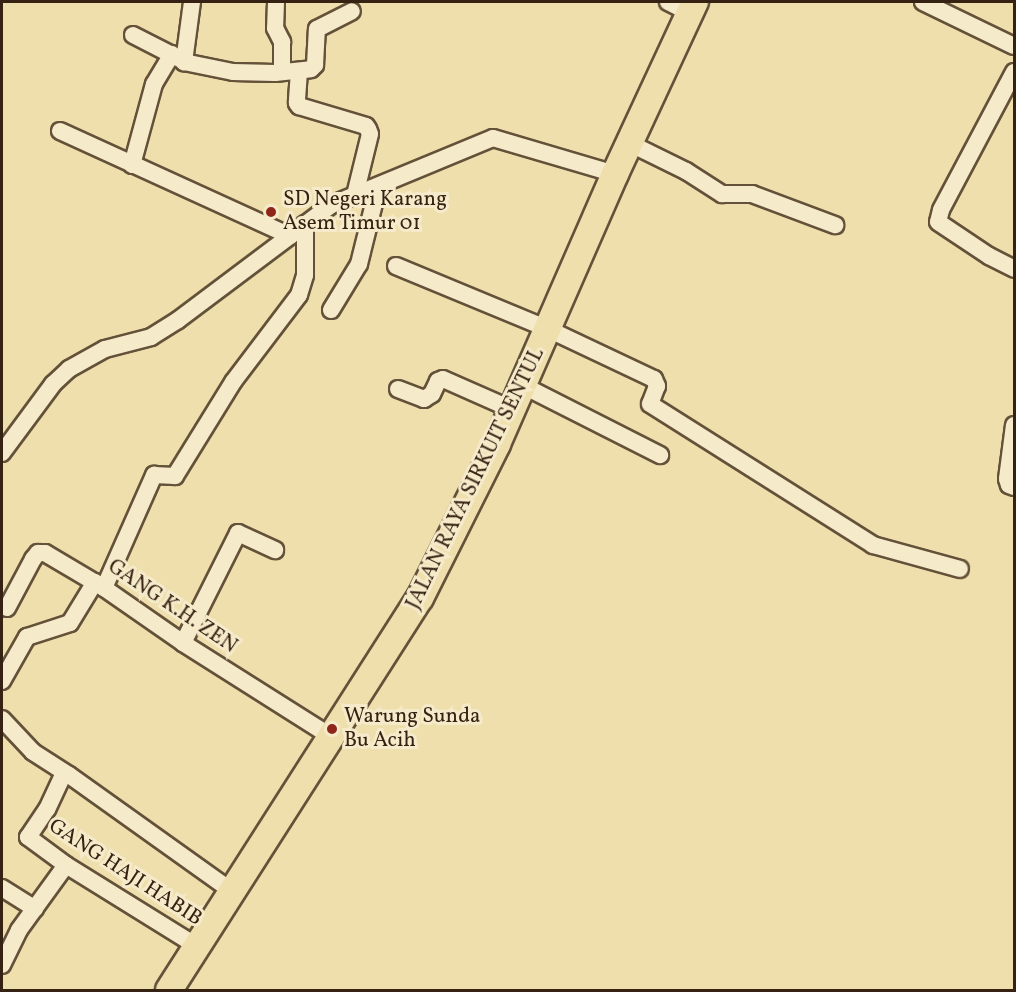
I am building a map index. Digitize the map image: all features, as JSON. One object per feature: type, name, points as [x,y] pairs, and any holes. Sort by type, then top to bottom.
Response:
[{"type":"main road","name":"JALAN RAYA SIRKUIT SENTUL","points":[[169,990],[333,738],[420,598],[548,329],[629,143],[684,5]]},
{"type":"street","points":[[132,165],[154,84],[178,58],[192,2]]},
{"type":"street","points":[[276,2],[275,28],[282,42],[282,72]]},
{"type":"street","points":[[923,2],[1014,46]]},
{"type":"street","points":[[133,35],[178,58],[233,72],[299,71],[311,69],[315,65],[317,29],[352,11]]},
{"type":"street","points":[[299,71],[297,103],[299,106],[366,126],[368,129],[370,134],[355,195]]},
{"type":"street","points":[[1014,72],[946,201],[938,222],[989,256],[1014,269]]},
{"type":"street","points":[[60,131],[290,236]]},
{"type":"street","points":[[2,453],[53,384],[69,369],[105,349],[151,337],[178,320],[331,205],[493,138],[615,174]]},
{"type":"street","points":[[629,143],[686,171],[722,194],[752,194],[835,225]]},
{"type":"street","points":[[331,310],[359,264],[378,187]]},
{"type":"street","points":[[2,681],[27,637],[70,623],[99,585],[154,475],[175,476],[233,382],[299,294],[305,275],[304,224]]},
{"type":"street","points":[[396,266],[548,329],[654,379],[657,386],[650,404],[873,545],[960,569]]},
{"type":"street","points":[[398,389],[424,399],[432,394],[438,381],[443,380],[511,409]]},
{"type":"street","points":[[522,385],[660,454]]},
{"type":"street","points":[[1014,425],[1007,479],[1014,487]]},
{"type":"street","points":[[183,642],[238,533],[275,550]]},
{"type":"street","name":"GANG K.H. ZEN","points":[[7,608],[26,571],[40,553],[99,585],[333,738]]},
{"type":"street","points":[[2,719],[33,752],[233,892]]},
{"type":"street","name":"GANG HAJI HABIB","points":[[64,773],[47,809],[28,837],[66,865],[198,947]]},
{"type":"street","points":[[2,965],[19,930],[66,865]]},
{"type":"street","points":[[2,888],[35,909]]},
{"type":"place","name":"SD Negeri Karang Asem Timur 01","points":[[271,212]]},
{"type":"place","name":"Warung Sunda Bu Acih","points":[[332,729]]}]
